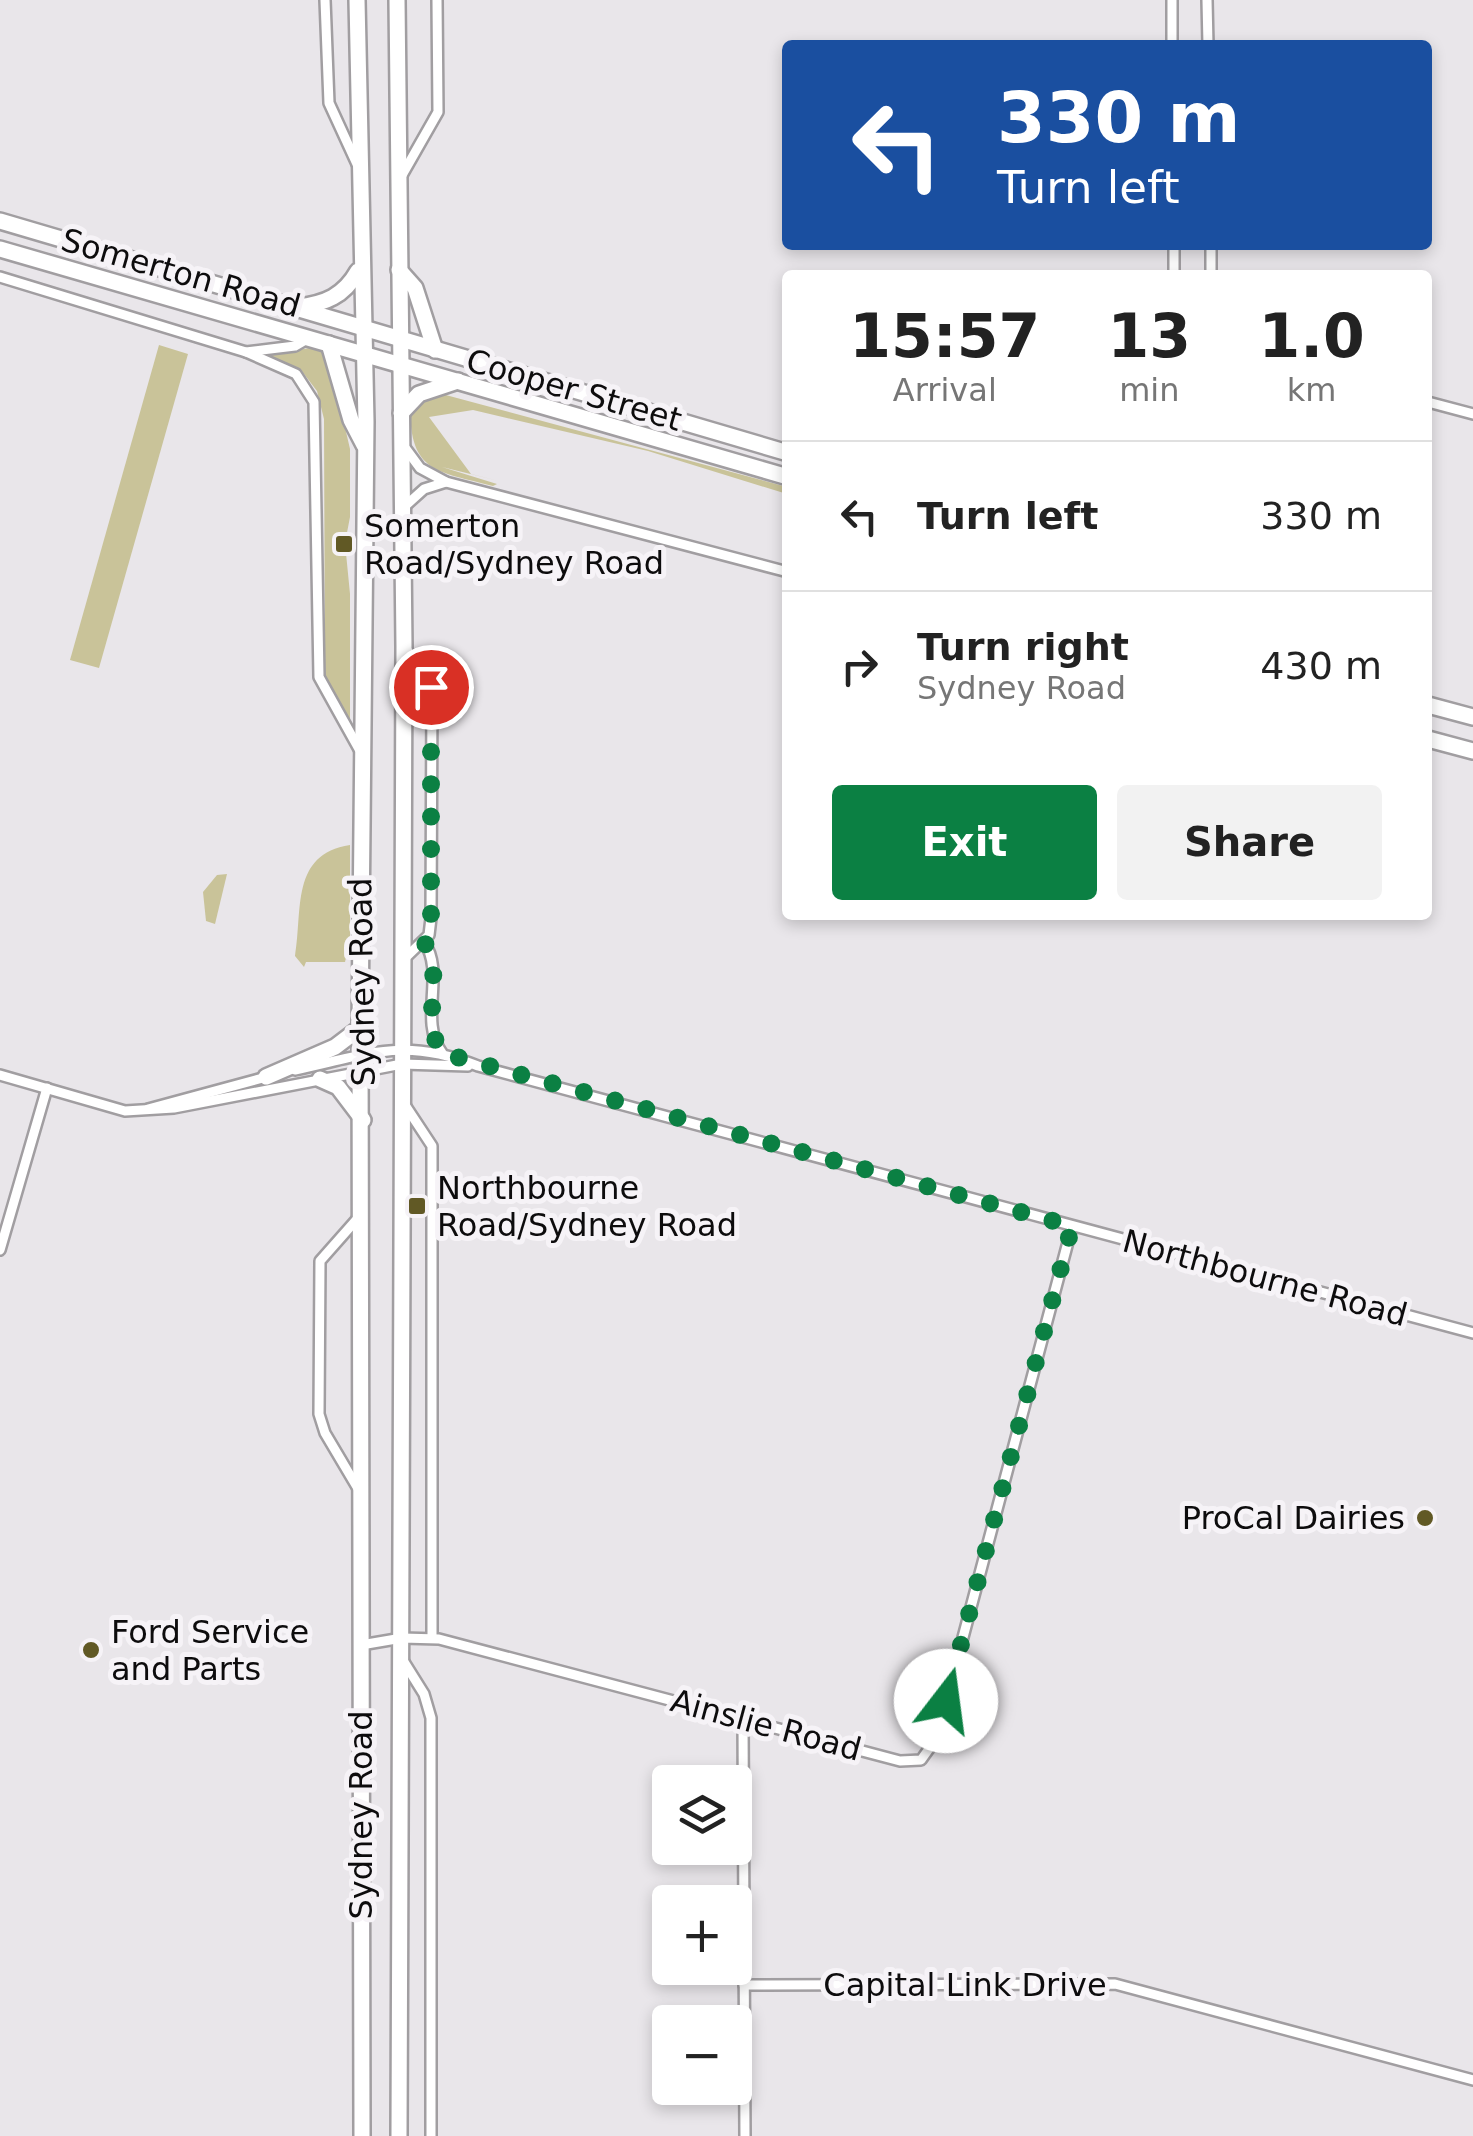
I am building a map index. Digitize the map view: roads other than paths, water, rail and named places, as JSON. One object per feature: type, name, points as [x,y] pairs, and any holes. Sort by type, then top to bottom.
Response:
[{"type":"main road","name":"Sydney Road","points":[[357,0],[366,448],[360,1028],[362,2136]]},
{"type":"main road","name":"Sydney Road","points":[[397,0],[398,339],[404,507],[399,2136]]},
{"type":"main road","name":"Somerton Road","points":[[0,220],[362,326]]},
{"type":"main road","name":"Somerton Road","points":[[0,249],[365,353]]},
{"type":"main road","points":[[297,308],[336,297],[350,286],[361,266]]},
{"type":"main road","points":[[399,270],[414,288],[435,350]]},
{"type":"main road","name":"Cooper Street","points":[[362,326],[782,451]]},
{"type":"main road","points":[[329,344],[351,420],[366,448]]},
{"type":"main road","name":"Cooper Street","points":[[365,353],[782,476]]},
{"type":"main road","points":[[401,414],[419,394],[458,380]]},
{"type":"main road","points":[[618,426],[624,405]]},
{"type":"main road","points":[[1432,706],[1473,716]]},
{"type":"main road","points":[[1432,741],[1473,751]]},
{"type":"main road","points":[[266,1076],[334,1047],[360,1028]]},
{"type":"main road","points":[[320,1079],[338,1087],[363,1120]]},
{"type":"street","points":[[324,0],[329,102],[359,166]]},
{"type":"street","points":[[397,184],[438,112],[437,0]]},
{"type":"street","points":[[1172,0],[1172,40]]},
{"type":"street","points":[[1208,0],[1208,40]]},
{"type":"street","name":"Somerton Road","points":[[0,276],[246,352],[294,346],[309,338]]},
{"type":"street","name":"Sydney Road","points":[[246,352],[296,374],[314,402],[319,677],[361,752]]},
{"type":"street","points":[[1432,403],[1473,414]]},
{"type":"street","points":[[402,442],[420,468],[446,482],[782,570]]},
{"type":"street","points":[[404,507],[424,488],[446,482]]},
{"type":"street","name":"Sydney Road","points":[[401,961],[424,942],[431,928],[432,693],[404,646]]},
{"type":"street","name":"Sydney Road","points":[[424,942],[431,955],[431,1032],[442,1053]]},
{"type":"street","name":"Northbourne Road","points":[[402,1056],[442,1053],[478,1066],[1473,1333]]},
{"type":"street","points":[[148,1109],[170,1099],[266,1076],[402,1056]]},
{"type":"street","points":[[0,1075],[126,1111],[174,1108],[320,1079],[362,1064],[402,1056]]},
{"type":"street","name":"Northbourne Road","points":[[402,1056],[478,1066]]},
{"type":"street","points":[[0,1250],[47,1088]]},
{"type":"street","name":"Sydney Road","points":[[402,1100],[432,1146],[432,1638]]},
{"type":"street","points":[[362,1213],[328,1248],[318,1269],[319,1414],[325,1433],[362,1494]]},
{"type":"street","name":"Ainslie Road","points":[[361,1645],[432,1638],[900,1762],[914,1762],[931,1752],[1072,1226]]},
{"type":"street","name":"Sydney Road","points":[[402,1660],[424,1694],[430,1718],[432,2136]]},
{"type":"street","points":[[743,1719],[744,1885]]},
{"type":"street","name":"Capital Link Drive","points":[[752,1985],[1108,1983],[1473,2080]]},
{"type":"street","points":[[744,1985],[745,2136]]},
{"type":"place","name":"Somerton Road/Sydney Road","points":[[344,544]]},
{"type":"place","name":"Northbourne Road/Sydney Road","points":[[417,1206]]},
{"type":"place","name":"ProCal Dairies","points":[[1425,1518]]},
{"type":"place","name":"Ford Service and Parts","points":[[91,1650]]}]
